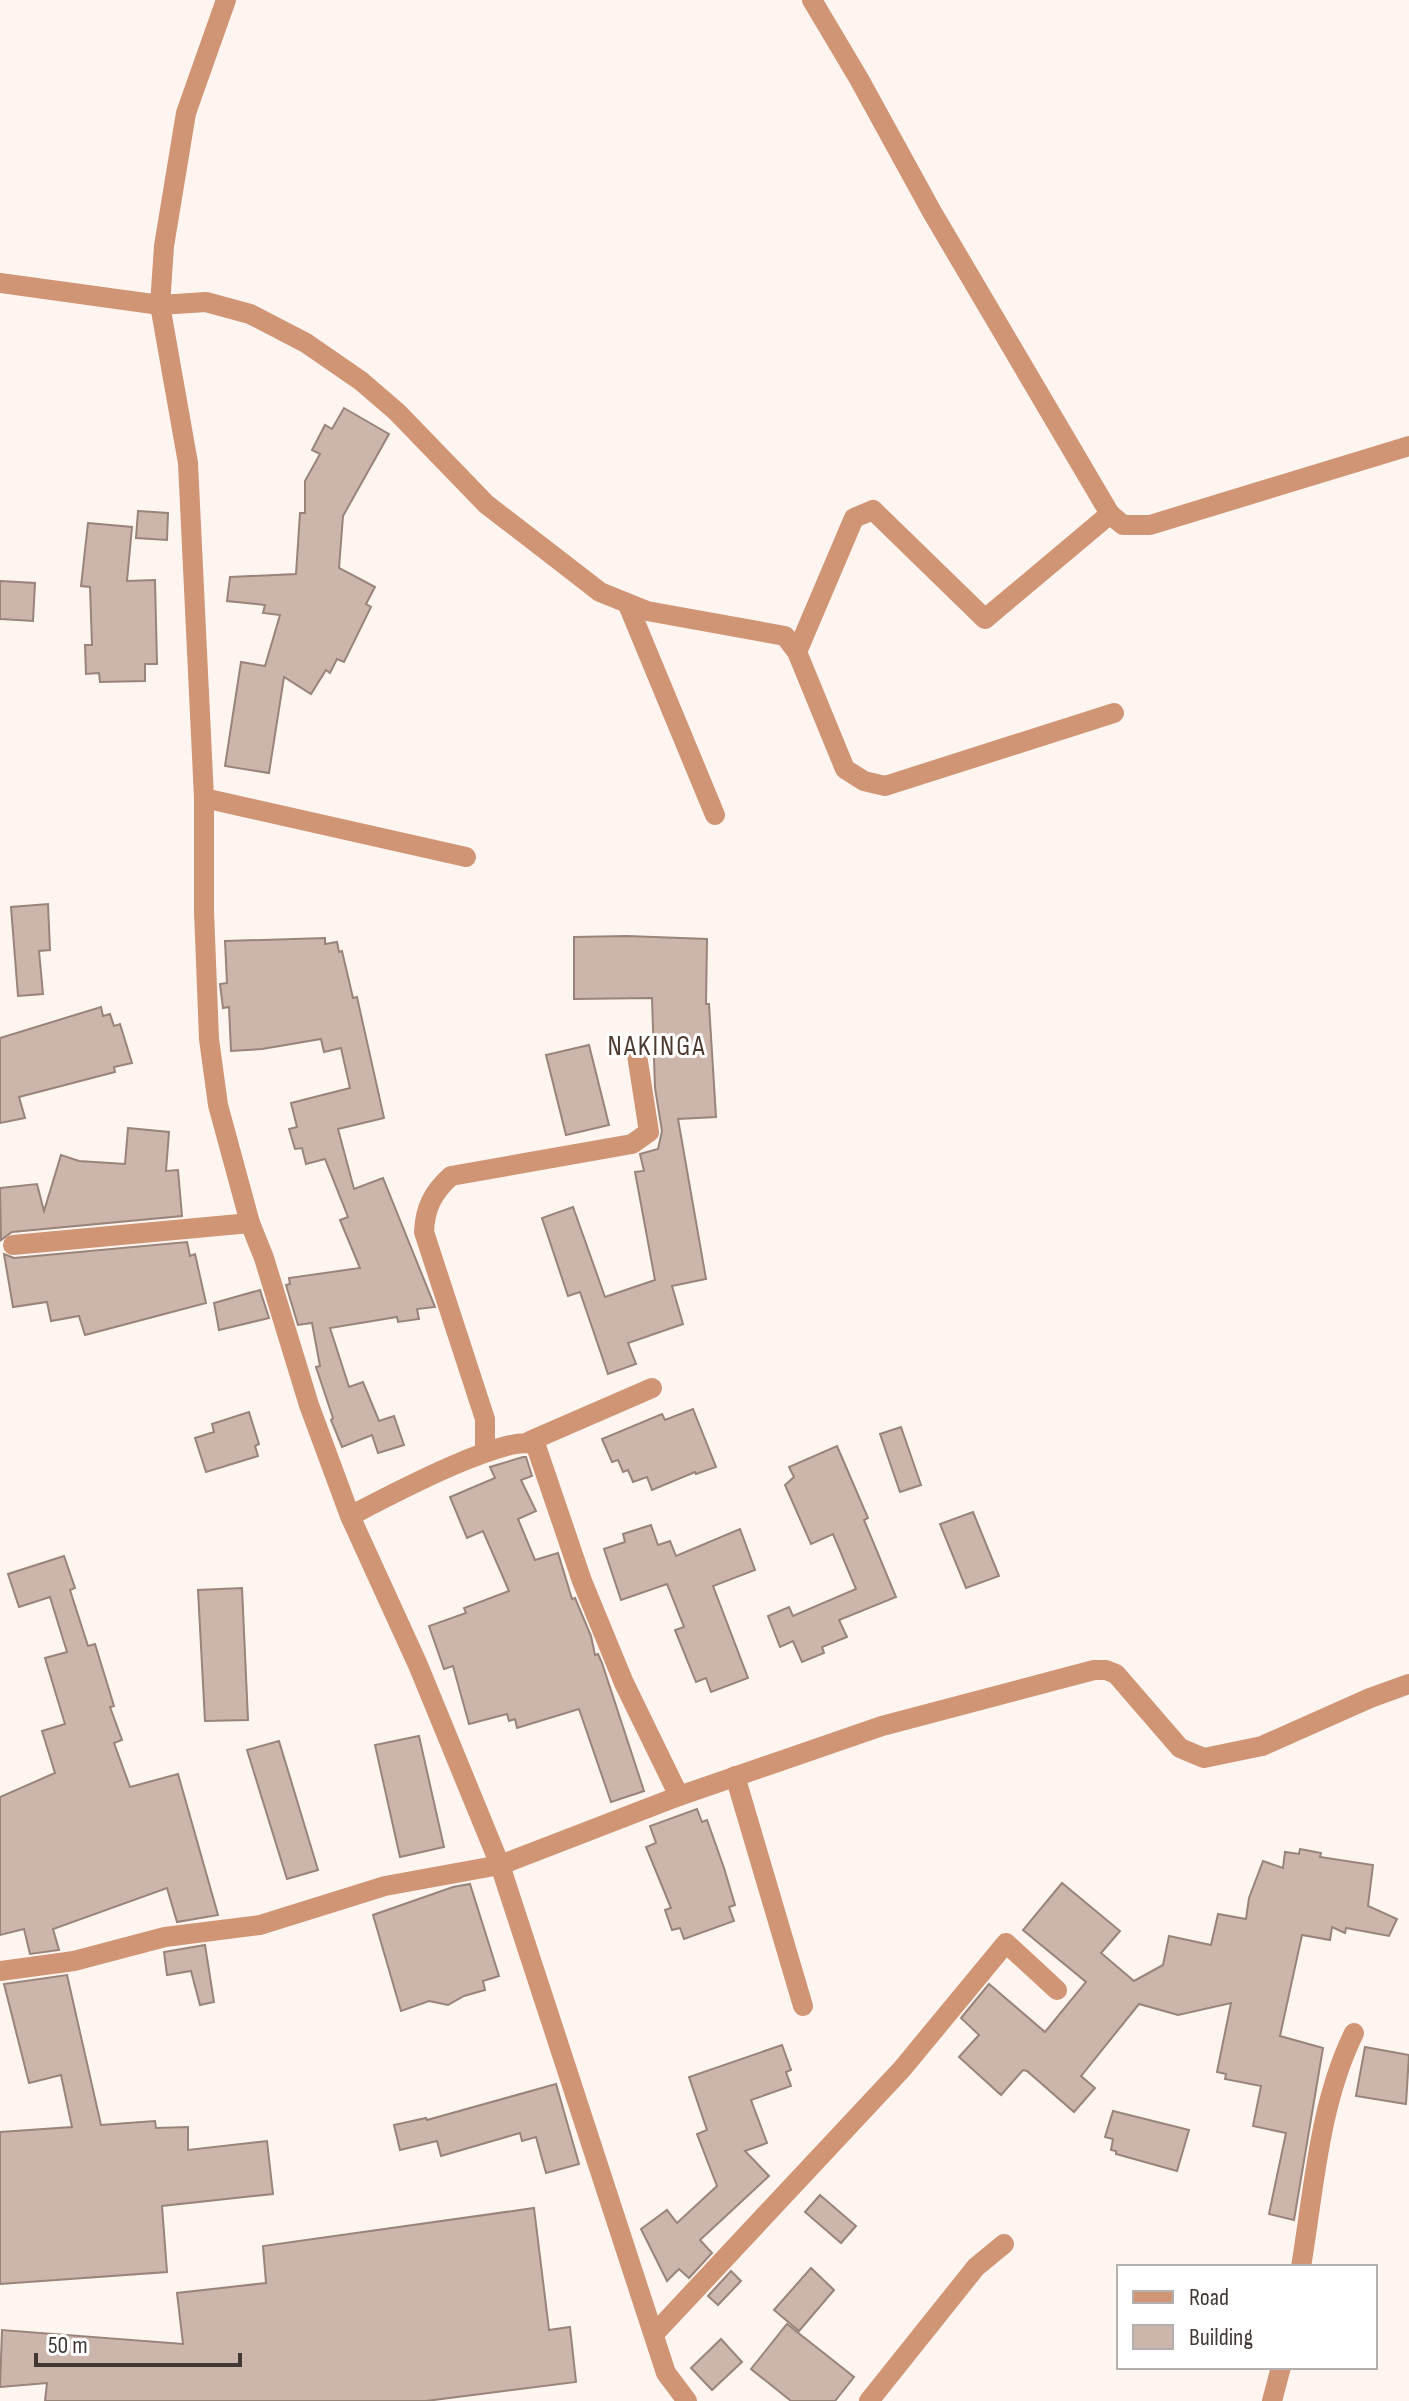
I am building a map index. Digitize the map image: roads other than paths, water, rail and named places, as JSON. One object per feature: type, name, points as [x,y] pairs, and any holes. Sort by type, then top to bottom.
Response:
[{"type":"street","points":[[226,0],[186,113],[164,246],[160,305],[188,463],[204,798],[209,1039],[218,1105],[250,1223],[264,1258],[309,1405],[350,1516],[418,1665],[500,1865],[666,2373],[687,2401]]},
{"type":"street","points":[[812,0],[932,212],[1110,514],[1123,525],[1150,525],[1409,446]]},
{"type":"street","points":[[0,283],[160,305],[206,302],[250,314],[306,343],[361,381],[397,412],[486,504],[600,592],[647,611],[774,632],[791,641],[845,769],[864,781],[885,786],[1114,713]]},
{"type":"street","points":[[797,652],[854,518],[873,510],[985,619],[1110,514]]},
{"type":"street","points":[[628,605],[715,815]]},
{"type":"street","points":[[204,798],[466,857]]},
{"type":"street","points":[[485,1452],[485,1419],[424,1232],[425,1215],[439,1187],[451,1176],[632,1144],[649,1132],[637,1055]]},
{"type":"street","points":[[13,1245],[250,1223]]},
{"type":"street","points":[[350,1516],[485,1452],[530,1441],[652,1388]]},
{"type":"street","points":[[530,1441],[536,1446],[582,1581],[619,1671],[679,1796]]},
{"type":"street","points":[[0,1971],[74,1961],[165,1937],[260,1925],[385,1886],[500,1865],[679,1796],[882,1726],[1094,1670],[1116,1674],[1174,1742],[1192,1755],[1204,1758],[1262,1746],[1409,1684]]},
{"type":"street","points":[[735,1776],[803,2006]]},
{"type":"street","points":[[655,2333],[902,2069],[1006,1943],[1057,1990]]},
{"type":"street","points":[[1301,2265],[1329,2095],[1340,2060],[1354,2033]]},
{"type":"street","points":[[869,2401],[976,2267],[1004,2244]]},
{"type":"street","points":[[1272,2401],[1280,2369]]},
{"type":"district","name":"NAKINGA","points":[[657,1045]]}]
